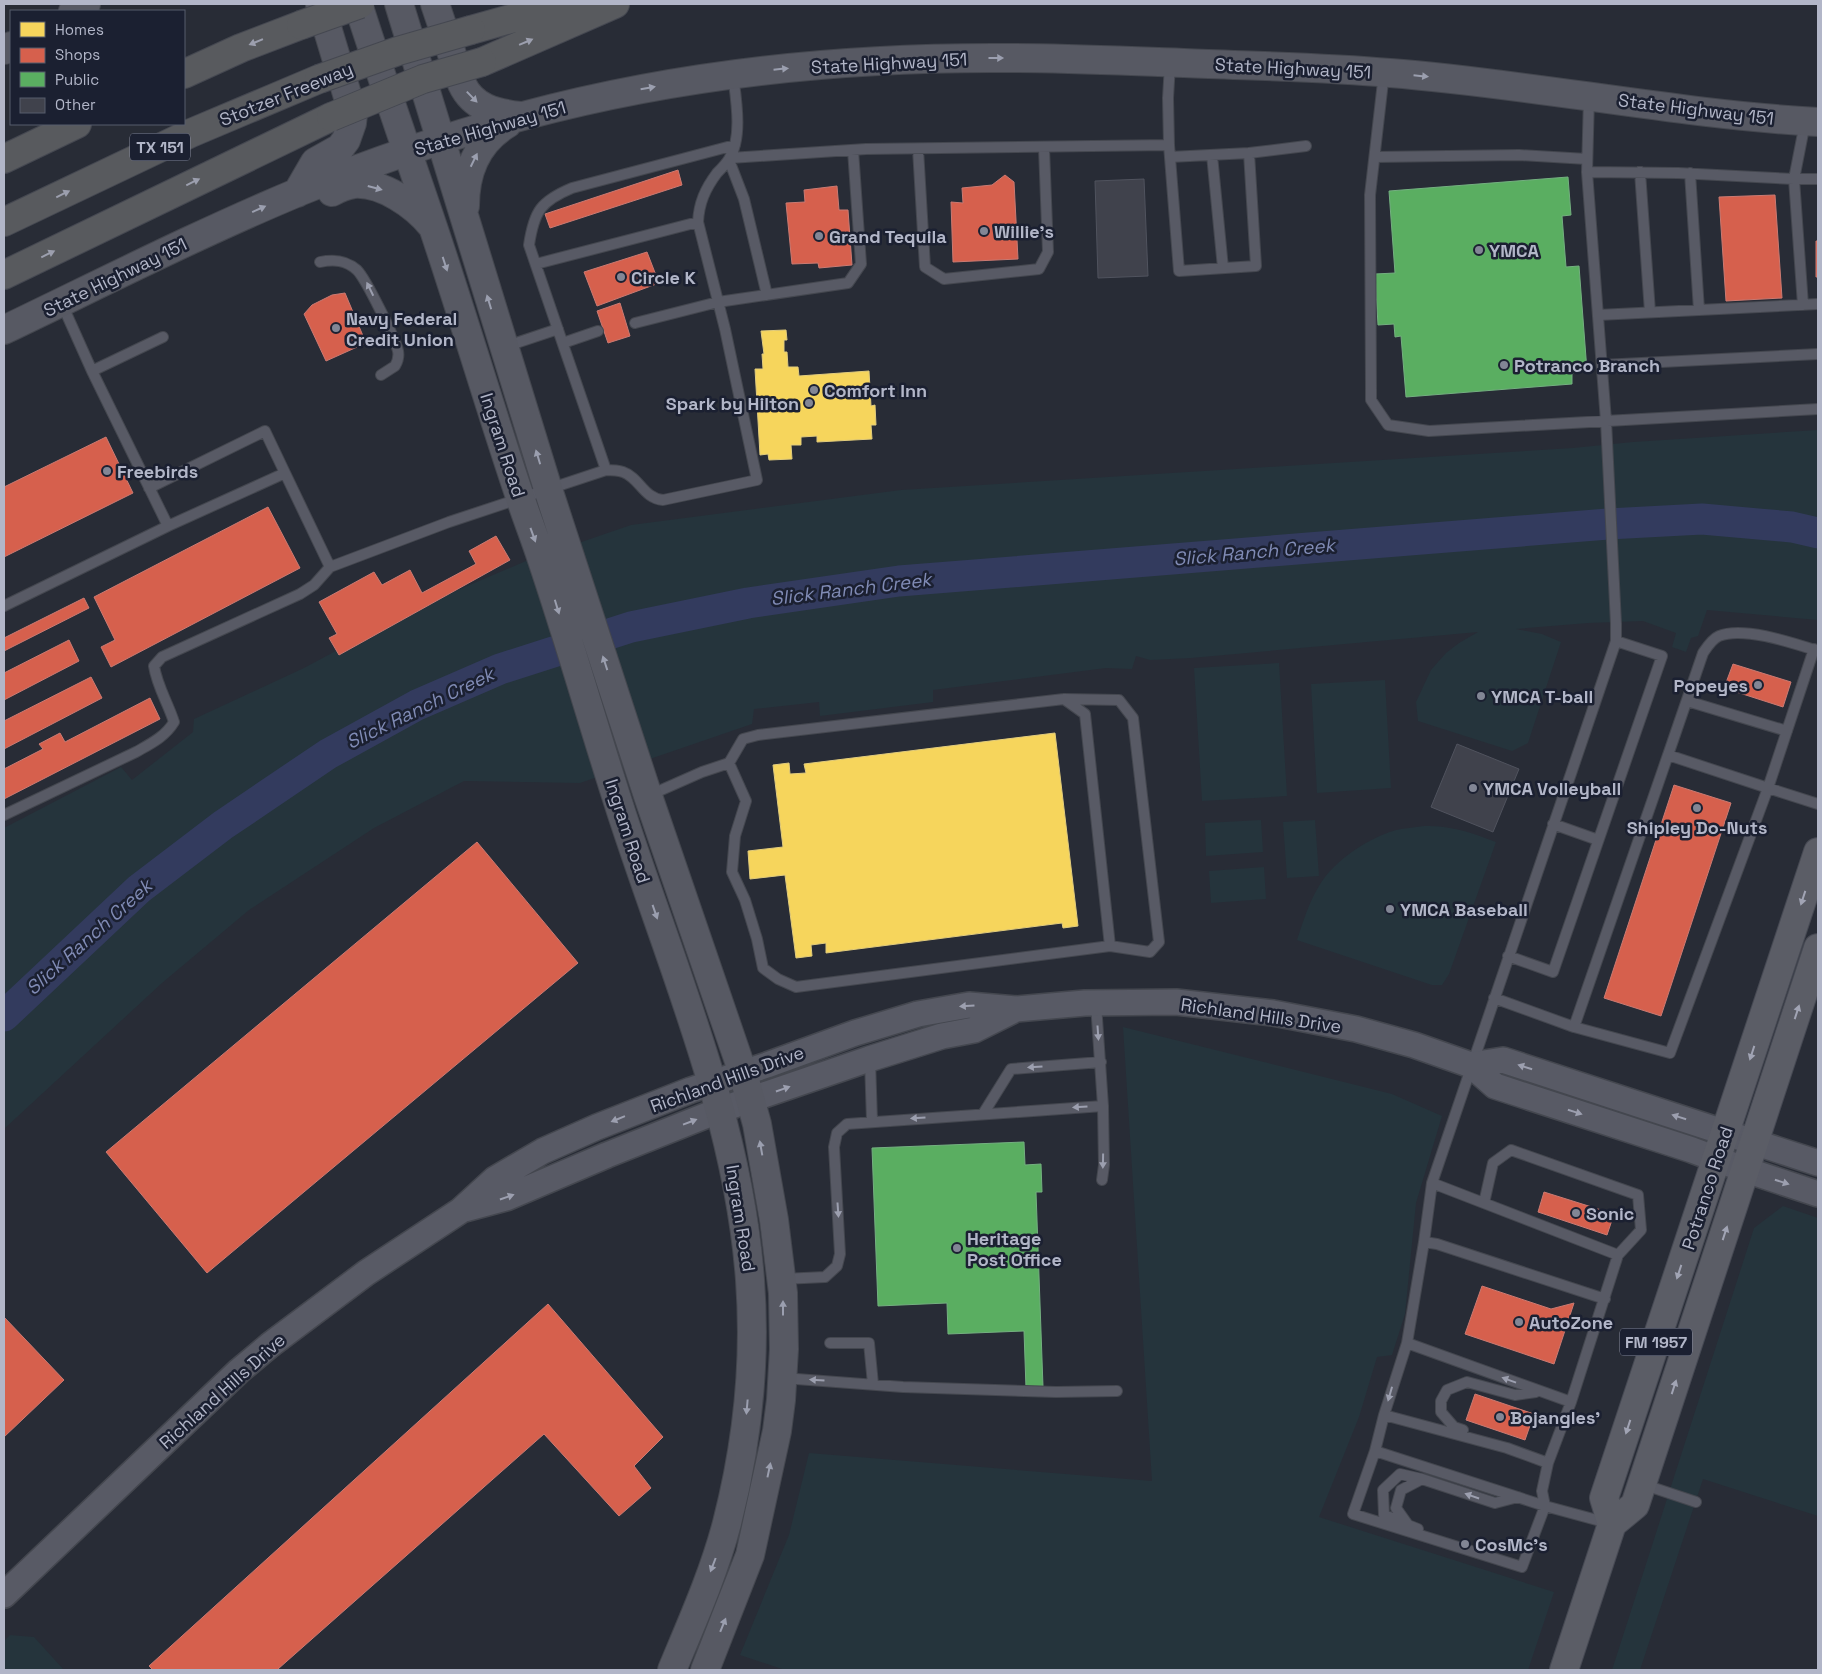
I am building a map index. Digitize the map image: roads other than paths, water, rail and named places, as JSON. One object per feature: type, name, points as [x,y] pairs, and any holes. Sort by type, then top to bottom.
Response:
[{"type":"highway","points":[[185,74],[241,48],[359,4]]},
{"type":"highway","name":"Stotzer Freeway","points":[[4,222],[191,133],[319,79],[398,51],[470,30],[521,16],[582,4]]},
{"type":"highway","points":[[4,275],[331,117],[423,79],[482,62],[615,4]]},
{"type":"highway","points":[[4,141],[47,125]]},
{"type":"highway","points":[[4,159],[75,125]]},
{"type":"main road","points":[[75,10],[86,4]]},
{"type":"main road","points":[[320,4],[353,114],[352,123],[346,140],[340,148],[316,162],[297,193],[310,201],[348,185],[357,184],[376,188],[408,203],[433,227]]},
{"type":"main road","name":"Ingram Road","points":[[359,4],[520,498],[542,560],[619,805],[713,1082],[738,1182],[751,1282],[750,1375],[746,1421],[727,1524],[717,1556],[672,1670]]},
{"type":"main road","name":"Ingram Road","points":[[398,4],[568,553],[648,796],[743,1074],[751,1100],[774,1220],[782,1279],[784,1340],[777,1431],[750,1555],[705,1670]]},
{"type":"main road","points":[[435,4],[462,84],[468,94],[486,108],[505,114],[522,116]]},
{"type":"main road","name":"State Highway 151","points":[[4,330],[222,226],[297,193],[407,152],[522,116],[600,97],[733,75],[916,59],[1002,58],[1385,72],[1812,122]]},
{"type":"main road","points":[[466,225],[466,184],[474,158],[495,132],[522,116]]},
{"type":"main road","points":[[619,805],[648,796]]},
{"type":"main road","name":"Potranco Road","points":[[1818,852],[1604,1498],[1612,1524],[1634,1506],[1642,1484],[1818,948]]},
{"type":"main road","points":[[750,1375],[782,1378]]},
{"type":"main road","points":[[1564,1670],[1612,1524]]},
{"type":"street","name":"Richland Hills Drive","points":[[4,1595],[240,1371],[270,1345],[366,1273],[460,1210],[495,1179],[543,1151],[597,1127],[713,1082],[743,1074],[855,1033],[918,1014],[970,1005],[1016,1009],[1096,1003],[1176,1002],[1273,1013],[1356,1029],[1471,1065],[1494,1086],[1678,1145],[1818,1194]]},
{"type":"street","name":"Richland Hills Drive","points":[[460,1210],[506,1198],[720,1110],[942,1036],[974,1030],[1016,1009]]},
{"type":"street","name":"Richland Hills Drive","points":[[1471,1065],[1503,1060],[1818,1163]]},
{"type":"lane","points":[[1170,63],[1168,98],[1169,145],[1179,271],[1256,266],[1249,152]]},
{"type":"lane","points":[[1385,72],[1370,195],[1371,400],[1388,424],[1430,431],[1818,409]]},
{"type":"lane","points":[[4,815],[136,752],[169,731],[174,722],[154,666],[162,657],[300,594],[314,585],[330,566],[405,537],[606,470],[630,475],[651,497],[663,500],[757,480],[718,302],[698,222],[699,207],[703,195],[709,183],[729,159],[735,145],[736,105],[733,75]]},
{"type":"lane","points":[[1484,1203],[1493,1163],[1511,1150],[1638,1195],[1641,1230],[1618,1255],[1571,1402],[1548,1463],[1542,1491],[1545,1506],[1522,1567],[1353,1514],[1375,1451],[1384,1415],[1407,1343],[1432,1183],[1616,641],[1606,420],[1587,172],[1589,97]]},
{"type":"lane","points":[[1803,305],[1794,179],[1812,122]]},
{"type":"lane","points":[[606,470],[529,244],[531,230],[538,212],[551,197],[572,188],[735,145]]},
{"type":"lane","points":[[729,159],[853,150],[1169,145]]},
{"type":"lane","points":[[1170,157],[1306,146]]},
{"type":"lane","points":[[918,149],[925,267],[944,279],[1038,269],[1048,252],[1044,148]]},
{"type":"lane","points":[[635,323],[718,302],[848,283],[861,264],[853,150]]},
{"type":"lane","points":[[1212,155],[1223,268]]},
{"type":"lane","points":[[1375,157],[1519,155],[1587,159]]},
{"type":"lane","points":[[729,159],[744,198],[767,295]]},
{"type":"lane","points":[[1587,172],[1640,172],[1818,179]]},
{"type":"lane","points":[[1640,172],[1650,312]]},
{"type":"lane","points":[[1690,174],[1699,310]]},
{"type":"lane","points":[[536,264],[698,222]]},
{"type":"lane","points":[[320,262],[338,260],[343,262],[357,270],[369,287],[398,352],[395,366],[380,375]]},
{"type":"lane","points":[[61,302],[92,371],[168,526]]},
{"type":"lane","points":[[1598,314],[1818,304]]},
{"type":"lane","points":[[503,347],[558,329]]},
{"type":"lane","points":[[563,344],[598,331]]},
{"type":"lane","points":[[92,371],[163,337]]},
{"type":"lane","points":[[1602,365],[1818,354]]},
{"type":"lane","points":[[149,488],[265,431],[330,566]]},
{"type":"lane","points":[[4,606],[168,526],[286,473]]},
{"type":"lane","points":[[1494,998],[1574,1027],[1670,1052],[1768,788],[1816,650],[1751,634],[1731,633],[1717,637],[1703,653],[1574,1027]]},
{"type":"lane","points":[[1508,956],[1553,972],[1662,656],[1616,641]]},
{"type":"lane","points":[[648,796],[702,772],[729,763],[743,739],[758,735],[1064,699],[1119,700],[1133,718],[1159,942],[1150,952],[1110,946],[796,987],[778,979],[763,968],[757,939],[745,900],[732,872],[735,836],[746,801],[729,763]]},
{"type":"lane","points":[[1064,699],[1085,714],[1110,946]]},
{"type":"lane","points":[[1687,701],[1787,730]]},
{"type":"lane","points":[[1668,755],[1818,804]]},
{"type":"lane","points":[[1553,824],[1598,840]]},
{"type":"lane","points":[[1096,1003],[1103,1106],[1104,1165],[1102,1180]]},
{"type":"lane","points":[[870,1059],[872,1122]]},
{"type":"lane","points":[[982,1114],[1011,1069],[1101,1062]]},
{"type":"lane","points":[[782,1279],[824,1277],[837,1266],[840,1254],[834,1147],[837,1133],[847,1124],[1103,1106]]},
{"type":"lane","points":[[1432,1183],[1618,1255]]},
{"type":"lane","points":[[1424,1242],[1436,1244],[1605,1298]]},
{"type":"lane","points":[[830,1343],[869,1343],[873,1384]]},
{"type":"lane","points":[[1407,1343],[1571,1402]]},
{"type":"lane","points":[[782,1378],[903,1387],[1117,1391]]},
{"type":"lane","points":[[1540,1391],[1515,1395],[1467,1382],[1446,1390],[1441,1401],[1441,1412],[1454,1427],[1548,1463]]},
{"type":"lane","points":[[1384,1415],[1507,1448]]},
{"type":"lane","points":[[1375,1451],[1545,1506],[1612,1524]]},
{"type":"lane","points":[[1504,1561],[1384,1515],[1383,1490],[1400,1474],[1422,1479],[1495,1504],[1519,1497]]},
{"type":"lane","points":[[1408,1525],[1396,1508],[1400,1490],[1422,1479]]},
{"type":"lane","points":[[1642,1484],[1696,1502]]},
{"type":"waterway","name":"Slick Ranch Creek","points":[[4,1016],[139,889],[223,825],[328,754],[417,705],[500,669],[631,627],[748,603],[899,581],[1608,524],[1702,519],[1792,527],[1818,533]]},
{"type":"place","name":"Willie's","points":[[984,231]]},
{"type":"place","name":"Grand Tequila","points":[[819,236]]},
{"type":"place","name":"YMCA","points":[[1479,250]]},
{"type":"place","name":"Circle K","points":[[621,277]]},
{"type":"place","name":"Navy Federal Credit Union","points":[[336,328]]},
{"type":"place","name":"Potranco Branch","points":[[1504,365]]},
{"type":"place","name":"Comfort Inn","points":[[814,390]]},
{"type":"place","name":"Spark by Hilton","points":[[809,403]]},
{"type":"place","name":"Freebirds","points":[[107,471]]},
{"type":"place","name":"Popeyes","points":[[1758,685]]},
{"type":"place","name":"YMCA T-ball","points":[[1481,696]]},
{"type":"place","name":"YMCA Volleyball","points":[[1473,788]]},
{"type":"place","name":"Shipley Do-Nuts","points":[[1697,808]]},
{"type":"place","name":"YMCA Baseball","points":[[1390,909]]},
{"type":"place","name":"Sonic","points":[[1576,1213]]},
{"type":"place","name":"Heritage Post Office","points":[[957,1248]]},
{"type":"place","name":"AutoZone","points":[[1519,1322]]},
{"type":"place","name":"Bojangles'","points":[[1500,1417]]},
{"type":"place","name":"CosMc’s","points":[[1465,1544]]}]
